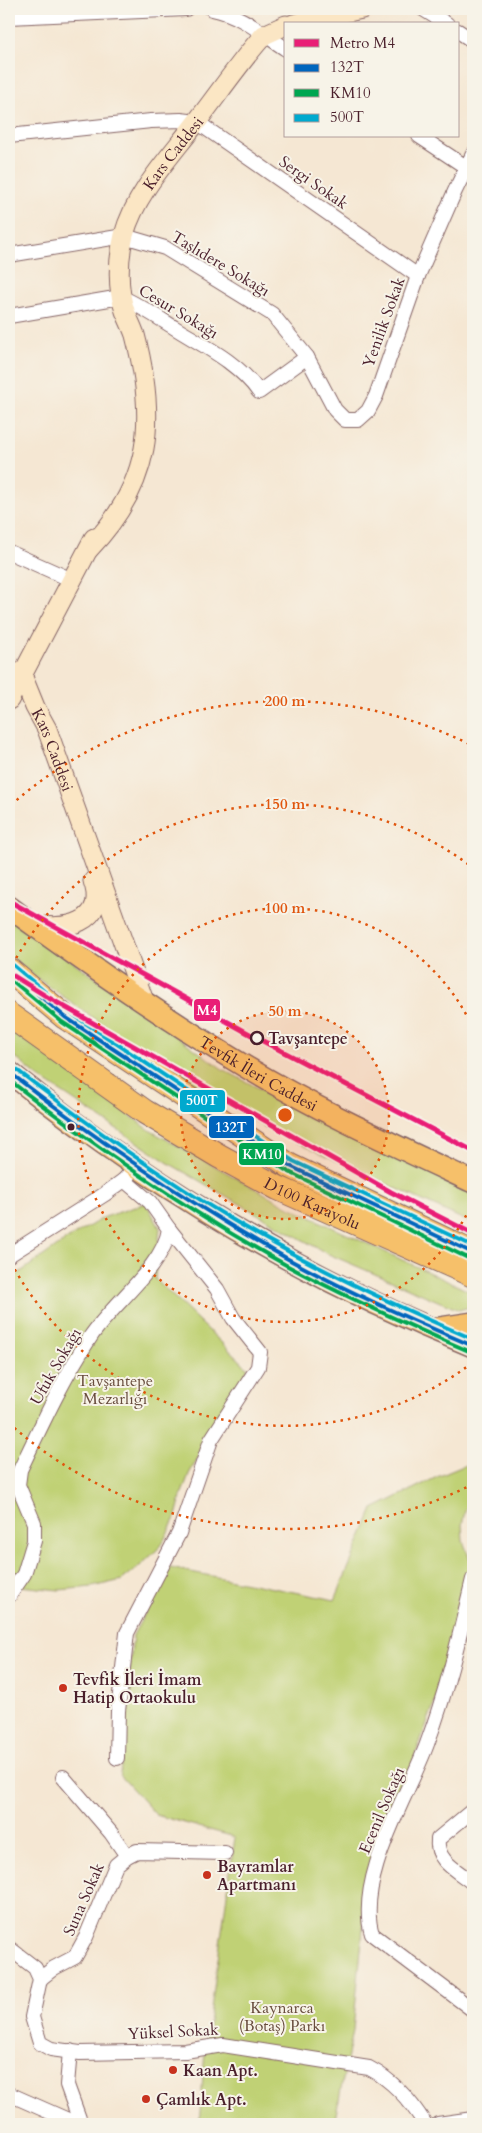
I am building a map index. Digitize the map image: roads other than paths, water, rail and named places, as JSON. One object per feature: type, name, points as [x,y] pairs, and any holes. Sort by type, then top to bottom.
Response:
[{"type":"highway","name":"D100 Karayolu","points":[[9,970],[65,1017],[290,1166],[473,1253]]},
{"type":"highway","name":"D100 Karayolu","points":[[9,1016],[146,1112],[219,1156],[278,1188],[473,1275]]},
{"type":"main road","name":"Tevfik İleri Caddesi","points":[[9,907],[144,1001],[242,1064],[311,1104],[473,1182]]},
{"type":"main road","points":[[9,1072],[129,1173],[182,1196],[308,1269],[433,1330],[473,1346]]},
{"type":"main road","points":[[433,1330],[473,1323]]},
{"type":"street","points":[[9,17],[186,9]]},
{"type":"street","points":[[212,9],[228,12],[241,18],[284,48]]},
{"type":"street","points":[[302,22],[362,9]]},
{"type":"street","points":[[423,9],[444,22]]},
{"type":"street","name":"Kars Caddesi","points":[[9,700],[15,671],[72,580],[89,549],[104,533],[130,491],[140,469],[147,439],[148,423],[145,385],[136,342],[123,304],[120,274],[124,236],[133,211],[157,174],[264,35],[284,26]]},
{"type":"street","points":[[460,32],[473,41]]},
{"type":"street","points":[[9,136],[151,121],[181,120],[197,122]]},
{"type":"street","name":"Sergi Sokak","points":[[197,122],[418,276]]},
{"type":"street","points":[[422,138],[466,167]]},
{"type":"street","name":"Yenilik Sokak","points":[[307,357],[336,410],[345,420],[358,420],[368,411],[376,396],[418,276],[473,154]]},
{"type":"street","name":"Taşlıdere Sokağı","points":[[9,254],[124,236],[165,248],[272,314],[307,357]]},
{"type":"street","name":"Cesur Sokağı","points":[[9,316],[137,304],[215,352],[244,376],[259,392],[307,357]]},
{"type":"street","points":[[9,552],[72,580]]},
{"type":"street","points":[[15,671],[35,707]]},
{"type":"street","name":"Kars Caddesi","points":[[32,924],[54,928],[76,924],[87,917],[97,901],[97,891],[40,734],[35,707]]},
{"type":"street","name":"Kars Caddesi","points":[[35,707],[47,729],[144,1001]]},
{"type":"street","points":[[9,1254],[105,1194],[129,1173],[169,1229],[217,1289],[233,1318],[260,1352],[258,1367],[211,1440],[179,1533],[127,1634],[118,1711],[117,1758]]},
{"type":"street","name":"Ufuk Sokağı","points":[[9,1596],[24,1574],[34,1541],[34,1523],[18,1485],[20,1470],[64,1380],[92,1334],[147,1271],[167,1240],[169,1229]]},
{"type":"street","name":"Ecenil Sokağı","points":[[473,1579],[460,1634],[428,1743],[388,1835],[376,1868],[369,1898],[368,1921],[372,1934],[473,2010]]},
{"type":"street","points":[[63,1777],[111,1833],[127,1856]]},
{"type":"street","points":[[473,1810],[438,1839],[437,1848],[441,1858],[473,1883]]},
{"type":"street","name":"Suna Sokak","points":[[40,1979],[54,1968],[76,1956],[86,1937],[116,1865],[127,1856],[137,1851],[224,1853]]},
{"type":"street","points":[[9,1948],[35,1968],[40,1979]]},
{"type":"street","name":"Yüksel Sokak","points":[[40,1979],[32,2017],[40,2043],[51,2049],[70,2051],[184,2050],[223,2045],[369,2068],[383,2076],[401,2092],[416,2109],[425,2124]]},
{"type":"street","points":[[70,2051],[67,2085],[81,2124]]},
{"type":"street","points":[[9,2094],[78,2124]]},
{"type":"street","points":[[438,2124],[473,2119]]},
{"type":"metro line","name":"M4","points":[[9,901],[257,1038],[473,1151]]},
{"type":"metro line","name":"M4","points":[[9,973],[49,998],[391,1192],[473,1234]]},
{"type":"place","name":"Tavşantepe","points":[[257,1038]]},
{"type":"place","name":"Tevfik İleri İmam Hatip Ortaokulu","points":[[63,1688]]},
{"type":"place","name":"Bayramlar Apartmanı","points":[[207,1875]]},
{"type":"place","name":"Kaan Apt.","points":[[173,2070]]},
{"type":"place","name":"Çamlık Apt.","points":[[146,2099]]},
{"type":"park label","name":"Tavşantepe Mezarlığı","points":[[115,1389]]},
{"type":"park label","name":"Kaynarca (Botaş) Parkı","points":[[282,2016]]}]
